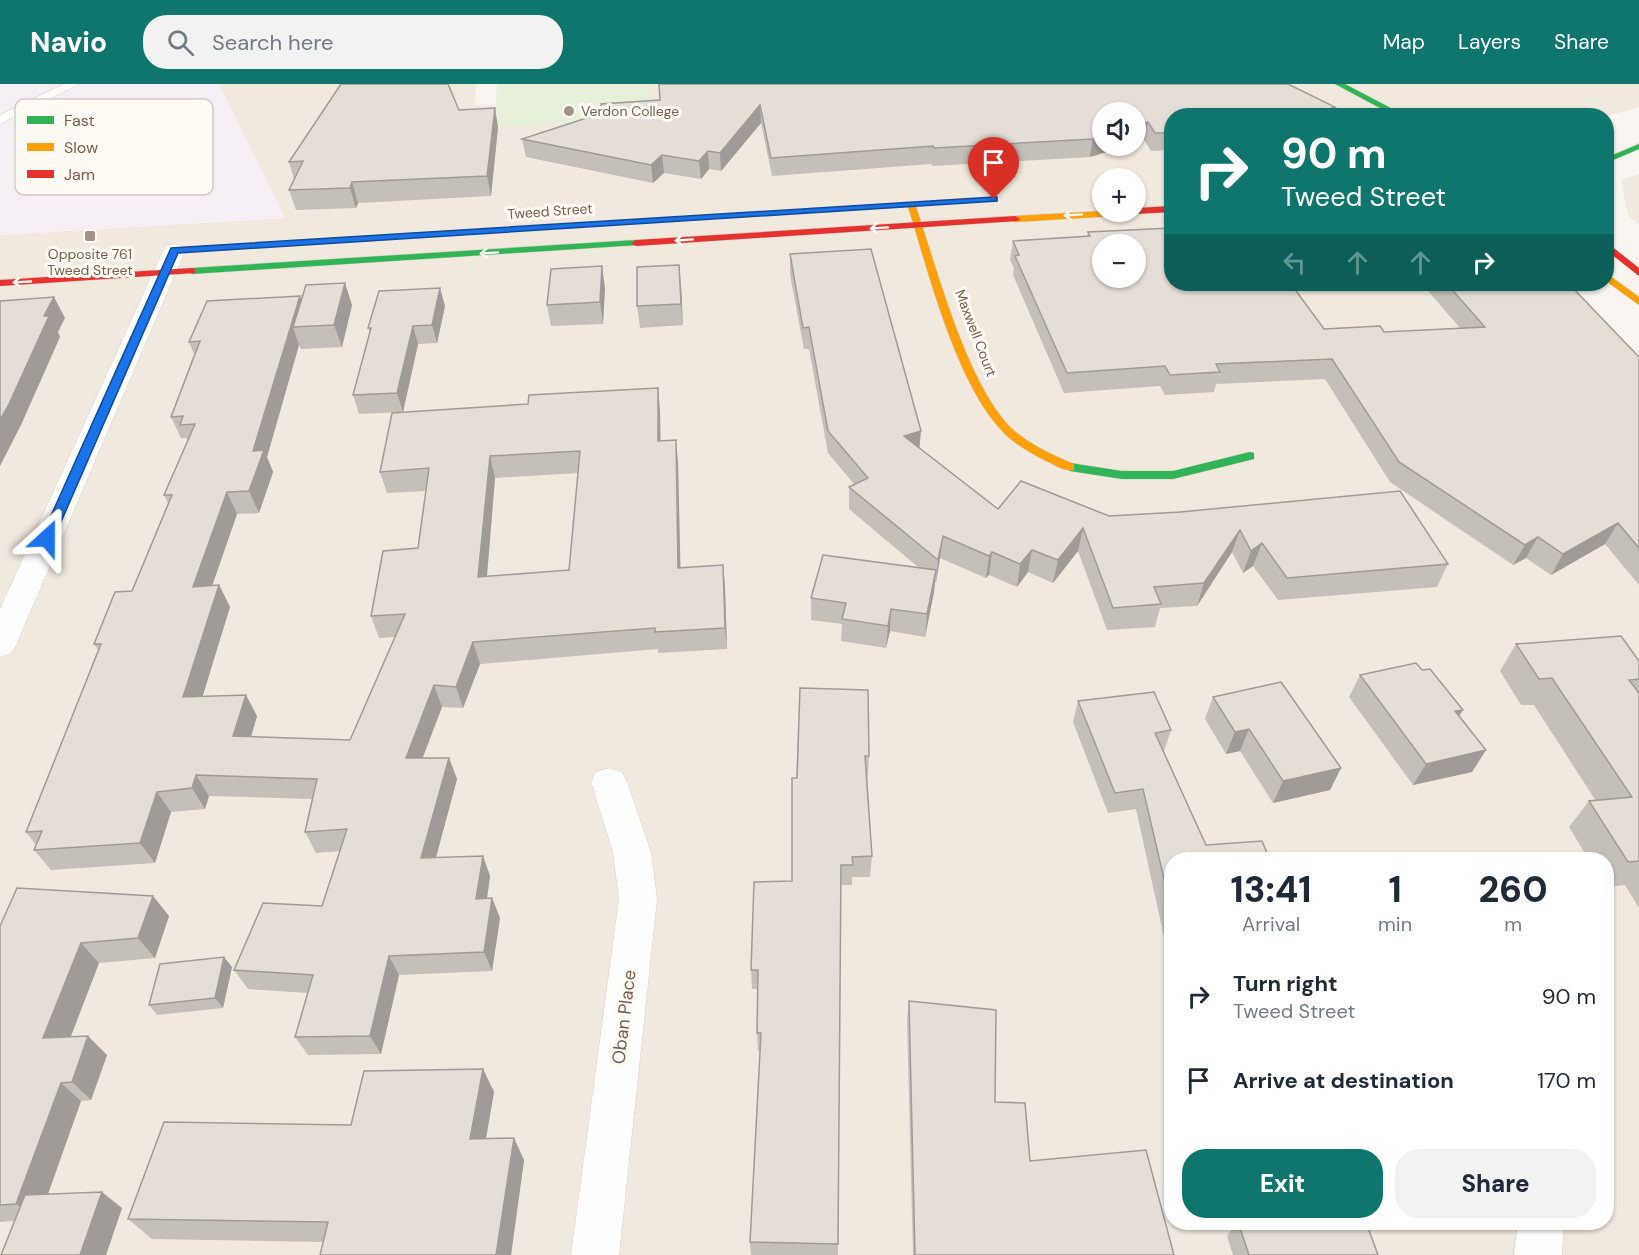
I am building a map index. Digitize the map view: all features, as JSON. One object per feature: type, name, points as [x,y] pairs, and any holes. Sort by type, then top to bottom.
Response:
[{"type":"main road","points":[[1339,84],[1385,108]]},
{"type":"main road","points":[[1357,95],[1372,108]]},
{"type":"main road","points":[[1614,146],[1639,144]]},
{"type":"main road","points":[[1614,157],[1639,144]]},
{"type":"main road","name":"Maxwell Court","points":[[911,205],[968,366],[984,397],[1005,428],[1036,452],[1073,468],[1122,475],[1173,474],[1250,456]]},
{"type":"main road","points":[[1146,210],[1164,209]]},
{"type":"main road","points":[[0,283],[172,256],[918,225],[1092,214]]},
{"type":"main road","points":[[1614,251],[1639,273]]},
{"type":"main road","points":[[1614,282],[1639,302]]},
{"type":"street","points":[[3,632],[172,256]]},
{"type":"street","name":"Oban Place","points":[[596,1255],[638,899],[632,852],[609,782]]},
{"type":"street","points":[[1538,1255],[1540,1230]]},
{"type":"lane","points":[[43,99],[73,84]]},
{"type":"lane","points":[[0,120],[15,113]]},
{"type":"shaded area","points":[[0,84],[219,84],[285,218],[0,235]]},
{"type":"shaded area","points":[[219,84],[476,84],[475,105],[665,116],[641,84],[1639,84],[1639,107],[1614,114],[1614,108],[1164,108],[1164,291],[1559,291],[1639,369],[1639,1255],[0,1255],[0,235],[285,218]]},
{"type":"shaded area","points":[[1639,174],[1639,225],[1628,215],[1621,180]]},
{"type":"green space","name":"Verdon College","points":[[497,84],[641,84],[665,117],[499,127],[495,115]]},
{"type":"building","points":[[341,84],[448,84],[459,110],[495,108],[487,176],[352,182],[350,188],[289,190],[303,161],[289,162]]},
{"type":"building","points":[[659,84],[1288,84],[1335,107],[1164,108],[1164,133],[1155,133],[1148,122],[1146,123],[1146,102],[1092,102],[1092,139],[934,148],[933,146],[771,158],[760,105],[720,153],[708,151],[699,161],[662,155],[651,165],[522,139],[602,113],[601,104],[660,100]]},
{"type":"building","points":[[1164,228],[1164,291],[1296,291],[1324,329],[1380,326],[1384,332],[1485,327],[1453,291],[1576,291],[1639,357],[1639,548],[1618,523],[1563,554],[1538,537],[1525,545],[1399,462],[1332,359],[1216,364],[1220,372],[1170,375],[1165,366],[1067,373],[1015,256],[1019,255],[1013,241],[1090,236],[1088,232]]},
{"type":"building","points":[[871,249],[921,431],[904,436],[998,509],[1021,481],[1109,516],[1180,512],[1400,491],[1448,564],[1287,578],[1262,543],[1251,551],[1240,530],[1204,583],[1154,587],[1161,604],[1113,608],[1083,528],[1058,560],[1032,550],[1020,564],[992,552],[989,556],[943,536],[938,560],[849,487],[868,478],[828,431],[809,327],[803,328],[790,254]]},
{"type":"building","points":[[679,265],[681,304],[637,306],[637,267]]},
{"type":"building","points":[[602,266],[600,302],[547,305],[551,269]]},
{"type":"building","points":[[345,283],[334,325],[293,327],[306,285]]},
{"type":"building","points":[[440,288],[432,325],[413,326],[397,393],[353,395],[379,291]]},
{"type":"building","points":[[300,296],[253,451],[264,450],[249,491],[227,492],[193,587],[219,585],[183,697],[246,695],[233,736],[350,740],[405,614],[371,616],[383,551],[418,548],[429,468],[380,472],[392,413],[528,404],[529,395],[658,388],[658,441],[676,440],[678,568],[723,565],[725,628],[655,632],[655,628],[473,642],[456,687],[434,685],[406,758],[449,758],[421,858],[483,856],[476,899],[492,898],[484,952],[389,956],[370,1036],[295,1037],[313,975],[234,970],[263,903],[322,906],[347,829],[305,832],[317,779],[196,775],[192,788],[157,792],[140,843],[34,850],[42,831],[26,832],[101,644],[94,644],[115,592],[132,591],[172,495],[164,495],[195,424],[180,425],[183,416],[171,417],[200,341],[189,342],[207,301]],"holes":[[[580,451],[569,570],[478,577],[490,456]]]},
{"type":"building","points":[[54,297],[44,316],[49,316],[0,420],[0,301]]},
{"type":"building","points":[[823,555],[936,570],[927,614],[891,609],[888,626],[842,619],[846,603],[811,598]]},
{"type":"building","points":[[1621,636],[1639,661],[1639,679],[1629,680],[1639,693],[1639,861],[1628,862],[1589,801],[1632,797],[1552,678],[1539,679],[1516,644]]},
{"type":"building","points":[[1416,663],[1422,670],[1430,669],[1463,710],[1455,711],[1486,750],[1426,764],[1360,675]]},
{"type":"building","points":[[1281,682],[1341,768],[1283,781],[1249,729],[1235,732],[1213,697]]},
{"type":"building","points":[[800,688],[868,690],[869,756],[865,756],[872,856],[852,857],[853,865],[841,865],[838,1244],[750,1242],[761,1033],[757,1033],[758,970],[751,970],[754,882],[792,881],[792,778],[797,778]]},
{"type":"building","points":[[1154,692],[1171,730],[1155,733],[1206,845],[1262,841],[1267,852],[1164,852],[1164,879],[1143,789],[1115,793],[1078,701]]},
{"type":"building","points":[[17,888],[153,896],[138,938],[81,943],[43,1038],[88,1036],[72,1082],[61,1083],[16,1204],[0,1205],[0,926]]},
{"type":"building","points":[[224,957],[215,998],[149,1005],[160,964]]},
{"type":"building","points":[[909,1001],[996,1010],[995,1102],[1025,1103],[1030,1161],[1146,1150],[1164,1218],[1164,1230],[1167,1230],[1174,1255],[915,1255]]},
{"type":"building","points":[[483,1069],[470,1139],[514,1138],[496,1255],[320,1255],[328,1222],[128,1219],[164,1122],[351,1125],[364,1071]]},
{"type":"building","points":[[102,1192],[80,1255],[1,1255],[25,1195]]},
{"type":"building","points":[[1241,1230],[1369,1230],[1378,1255],[1249,1255]]},
{"type":"traffic: fast","points":[[1339,84],[1386,108]]},
{"type":"traffic: fast","points":[[1614,157],[1639,146]]},
{"type":"traffic: fast","points":[[192,271],[636,243]]},
{"type":"traffic: fast","points":[[1070,467],[1122,475],[1173,475],[1250,456]]},
{"type":"traffic: slow","points":[[912,207],[964,358],[992,412],[1007,430],[1022,442],[1070,467]]},
{"type":"traffic: slow","points":[[1015,219],[1092,214]]},
{"type":"traffic: slow","points":[[1614,282],[1639,302]]},
{"type":"traffic: jam","points":[[1146,210],[1164,209]]},
{"type":"traffic: jam","points":[[636,243],[1015,219]]},
{"type":"traffic: jam","points":[[1614,252],[1639,273]]},
{"type":"traffic: jam","points":[[0,283],[192,271]]},
{"type":"place","name":"Verdon College","points":[[569,111]]},
{"type":"place","name":"Opposite 761 Tweed Street","points":[[90,236]]},
{"type":"route","points":[[47,538],[174,250],[994,199]]}]
